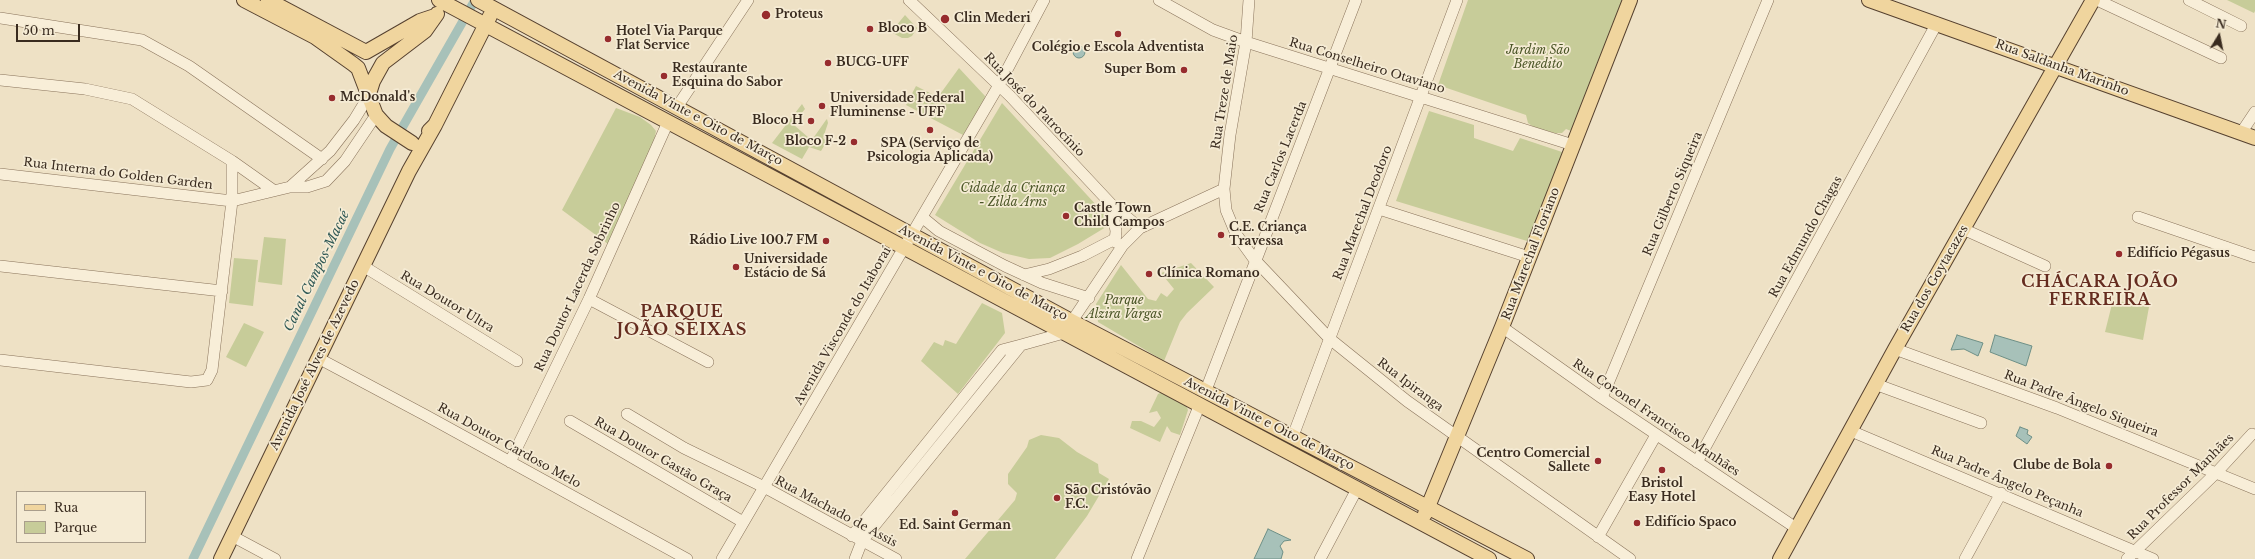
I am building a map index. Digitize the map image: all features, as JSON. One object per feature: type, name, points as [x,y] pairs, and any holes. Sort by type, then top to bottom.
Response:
[{"type":"main road","points":[[244,0],[315,37],[358,68],[376,115],[392,130],[409,141],[425,135],[435,125]]},
{"type":"main road","points":[[268,0],[366,52]]},
{"type":"main road","name":"Rua Marechal Floriano","points":[[1421,524],[1502,327],[1630,0]]},
{"type":"main road","name":"Rua Saldanha Marinho","points":[[1869,0],[1888,3],[1937,23],[2255,138]]},
{"type":"main road","name":"Rua dos Goytacazes","points":[[1780,559],[1875,384],[2093,0]]},
{"type":"main road","points":[[368,97],[375,76],[383,63],[425,31],[445,3]]},
{"type":"main road","name":"Avenida Vinte e Oito de Março","points":[[445,3],[904,248],[1069,327],[1206,390],[1527,559]]},
{"type":"main road","name":"Avenida Vinte e Oito de Março","points":[[488,3],[912,234],[1200,404],[1481,557]]},
{"type":"main road","name":"Avenida José Alves de Azevedo","points":[[221,559],[409,171],[435,125],[488,3]]},
{"type":"main road","points":[[353,64],[362,62],[366,52],[420,21],[435,16]]},
{"type":"main road","name":"Avenida José Alves de Azevedo","points":[[409,141],[409,171]]},
{"type":"street","points":[[677,107],[748,0]]},
{"type":"street","name":"Rua José do Patrocínio","points":[[909,0],[999,85],[1111,204],[1140,228]]},
{"type":"street","name":"Avenida Visconde do Itaboraí","points":[[722,559],[999,85],[1044,0]]},
{"type":"street","name":"Rua Conselheiro Otaviano","points":[[1159,0],[1213,30],[1246,42],[1573,145]]},
{"type":"street","name":"Rua Treze de Maio","points":[[1224,189],[1230,135],[1246,42],[1249,0]]},
{"type":"street","name":"Rua Carlos Lacerda","points":[[1206,390],[1254,259],[1356,0]]},
{"type":"street","name":"Rua Marechal Deodoro","points":[[1293,436],[1457,0]]},
{"type":"street","name":"Rua Gilberto Siqueira","points":[[1602,398],[1768,0]]},
{"type":"street","points":[[2097,0],[2221,58]]},
{"type":"street","points":[[2189,0],[2241,26]]},
{"type":"street","points":[[0,18],[142,40],[189,66],[326,155],[345,161]]},
{"type":"street","name":"Rua Edmundo Chagas","points":[[1697,462],[1937,23]]},
{"type":"street","points":[[0,80],[111,93],[132,99],[232,161],[273,190]]},
{"type":"street","points":[[290,187],[326,155],[354,120],[368,97]]},
{"type":"street","points":[[2241,133],[2255,112]]},
{"type":"street","name":"Rua Interna do Golden Garden","points":[[0,174],[232,201],[273,190],[319,184],[334,174],[345,161],[376,115]]},
{"type":"street","name":"Rua Doutor Lacerda Sobrinho","points":[[510,462],[589,299],[668,122]]},
{"type":"street","points":[[0,360],[191,382],[207,380],[212,370],[222,291],[232,201],[232,161]]},
{"type":"street","points":[[855,559],[857,538],[947,429],[1002,350],[1069,327],[1090,298],[1111,262],[1130,236],[1140,228],[1224,189]]},
{"type":"street","name":"Rua Ipiranga","points":[[1224,189],[1226,210],[1236,234],[1254,259],[1330,339],[1407,401],[1630,559]]},
{"type":"street","points":[[1111,204],[1116,236],[1111,262]]},
{"type":"street","points":[[1379,209],[1529,257]]},
{"type":"street","points":[[922,217],[939,231],[1023,275],[1060,289],[1090,298]]},
{"type":"street","points":[[2138,217],[2255,257]]},
{"type":"street","points":[[1963,229],[2045,266]]},
{"type":"street","points":[[1023,275],[1049,269],[1082,256],[1113,240],[1116,236]]},
{"type":"street","points":[[0,266],[222,291]]},
{"type":"street","name":"Rua Doutor Ultra","points":[[363,266],[517,361]]},
{"type":"street","points":[[589,299],[708,362]]},
{"type":"street","name":"Rua Coronel Francisco Manhães","points":[[1502,327],[1656,435],[1796,528]]},
{"type":"street","name":"Rua Padre Ângelo Siqueira","points":[[1895,349],[2057,408],[2217,472],[2255,489]]},
{"type":"street","name":"Rua Doutor Cardoso Melo","points":[[318,358],[687,559]]},
{"type":"street","points":[[1875,384],[1981,423]]},
{"type":"street","points":[[1138,559],[1200,404]]},
{"type":"street","name":"Rua Machado de Assis","points":[[627,414],[684,448],[764,487],[896,559]]},
{"type":"street","name":"Rua Doutor Gastão Graça","points":[[570,421],[743,522]]},
{"type":"street","name":"Rua Padre Ângelo Peçanha","points":[[1851,430],[2001,493],[2131,555],[2153,559]]},
{"type":"street","name":"Rua Professor Manhães","points":[[2131,555],[2217,472],[2252,434]]},
{"type":"street","points":[[1598,537],[1656,435]]},
{"type":"street","points":[[1320,559],[1357,489]]},
{"type":"street","points":[[1965,559],[2001,493]]},
{"type":"street","points":[[232,536],[275,559]]},
{"type":"green space","name":"Jardim São Benedito","points":[[1468,0],[1623,0],[1571,131],[1566,129],[1562,133],[1555,133],[1535,128],[1528,123],[1526,115],[1438,85]]},
{"type":"green space","points":[[2227,0],[2255,0],[2255,11],[2254,13]]},
{"type":"green space","points":[[905,15],[917,28],[912,36],[902,38],[891,32]]},
{"type":"green space","points":[[959,68],[985,96],[984,101],[963,135],[906,105],[916,86],[938,97]]},
{"type":"green space","name":"Cidade da Criança - Zilda Arns","points":[[1002,103],[1111,221],[1106,227],[1078,244],[1050,258],[1029,259],[1003,253],[980,243],[935,215]]},
{"type":"green space","points":[[802,104],[805,109],[795,121],[794,125],[809,138],[814,137],[827,119],[828,123],[823,138],[827,141],[821,151],[809,147],[802,159],[772,143]]},
{"type":"green space","points":[[616,108],[640,117],[651,125],[656,131],[654,141],[608,244],[562,210]]},
{"type":"green space","points":[[1429,111],[1474,125],[1474,138],[1513,151],[1520,138],[1565,153],[1527,241],[1396,201]]},
{"type":"green space","points":[[264,237],[286,239],[282,285],[258,282]]},
{"type":"green space","points":[[234,258],[258,260],[253,306],[229,303]]},
{"type":"green space","name":"Parque Alzira Vargas","points":[[1191,263],[1214,287],[1187,313],[1180,322],[1164,361],[1098,322],[1096,304],[1121,265],[1148,299],[1156,301],[1161,293],[1167,297],[1174,289],[1161,273]]},
{"type":"green space","points":[[2113,300],[2149,307],[2143,340],[2105,332]]},
{"type":"green space","points":[[982,303],[1002,313],[1005,333],[958,394],[921,361],[934,342],[943,346],[945,340],[956,344]]},
{"type":"green space","points":[[244,323],[264,332],[246,367],[226,357]]},
{"type":"green space","points":[[1162,392],[1186,405],[1188,410],[1180,435],[1171,432],[1167,426],[1160,442],[1130,428],[1132,421],[1141,421],[1154,427],[1161,418],[1157,411],[1149,413],[1158,394]]},
{"type":"green space","name":"São Cristóvão F.C.","points":[[1041,435],[1059,438],[1077,452],[1098,464],[1099,473],[1109,479],[1087,516],[1055,559],[965,559],[1015,500],[1017,493],[1008,484],[1008,474],[1027,447],[1029,440]]},
{"type":"water","points":[[1077,46],[1081,46],[1085,52],[1081,58],[1077,58],[1073,54],[1073,50]]},
{"type":"water","points":[[1957,335],[1983,343],[1978,356],[1964,349],[1951,350]]},
{"type":"water","points":[[1995,335],[2032,346],[2026,366],[1990,352]]},
{"type":"water","points":[[2020,427],[2028,430],[2027,434],[2032,437],[2027,444],[2016,436]]},
{"type":"water","points":[[1268,529],[1291,540],[1284,541],[1280,546],[1283,552],[1281,559],[1254,559]]},
{"type":"waterway","name":"Canal Campos-Macaé","points":[[193,559],[390,149],[475,0]]},
{"type":"place","name":"Proteus","points":[[766,15]]},
{"type":"place","name":"Clin Mederi","points":[[945,19]]},
{"type":"place","name":"Bloco B","points":[[870,29]]},
{"type":"place","name":"Colégio e Escola Adventista","points":[[1118,34]]},
{"type":"place","name":"Hotel Via Parque Flat Service","points":[[608,39]]},
{"type":"place","name":"BUCG-UFF","points":[[828,63]]},
{"type":"place","name":"Super Bom","points":[[1184,70]]},
{"type":"place","name":"Restaurante Esquina do Sabor","points":[[664,76]]},
{"type":"place","name":"McDonald's","points":[[332,98]]},
{"type":"place","name":"Universidade Federal Fluminense - UFF","points":[[822,106]]},
{"type":"place","name":"Bloco H","points":[[811,121]]},
{"type":"place","name":"SPA (Serviço de Psicologia Aplicada)","points":[[930,130]]},
{"type":"place","name":"Bloco F-2","points":[[854,142]]},
{"type":"place","name":"Castle Town Child Campos","points":[[1066,216]]},
{"type":"place","name":"C.E. Criança Travessa","points":[[1221,235]]},
{"type":"place","name":"Rádio Live 100.7 FM","points":[[826,241]]},
{"type":"place","name":"Edifício Pégasus","points":[[2119,254]]},
{"type":"place","name":"Universidade Estácio de Sá","points":[[736,267]]},
{"type":"place","name":"Clínica Romano","points":[[1149,274]]},
{"type":"place","name":"Centro Comercial Sallete","points":[[1598,461]]},
{"type":"place","name":"Clube de Bola","points":[[2109,466]]},
{"type":"place","name":"Bristol Easy Hotel","points":[[1662,470]]},
{"type":"place","name":"São Cristóvão F.C.","points":[[1057,498]]},
{"type":"place","name":"Ed. Saint German","points":[[955,513]]},
{"type":"place","name":"Edifício Spaco","points":[[1637,523]]},
{"type":"district","name":"CHÁCARA JOÃO FERREIRA","points":[[2100,291]]},
{"type":"district","name":"PARQUE JOÃO SEIXAS","points":[[682,321]]}]
